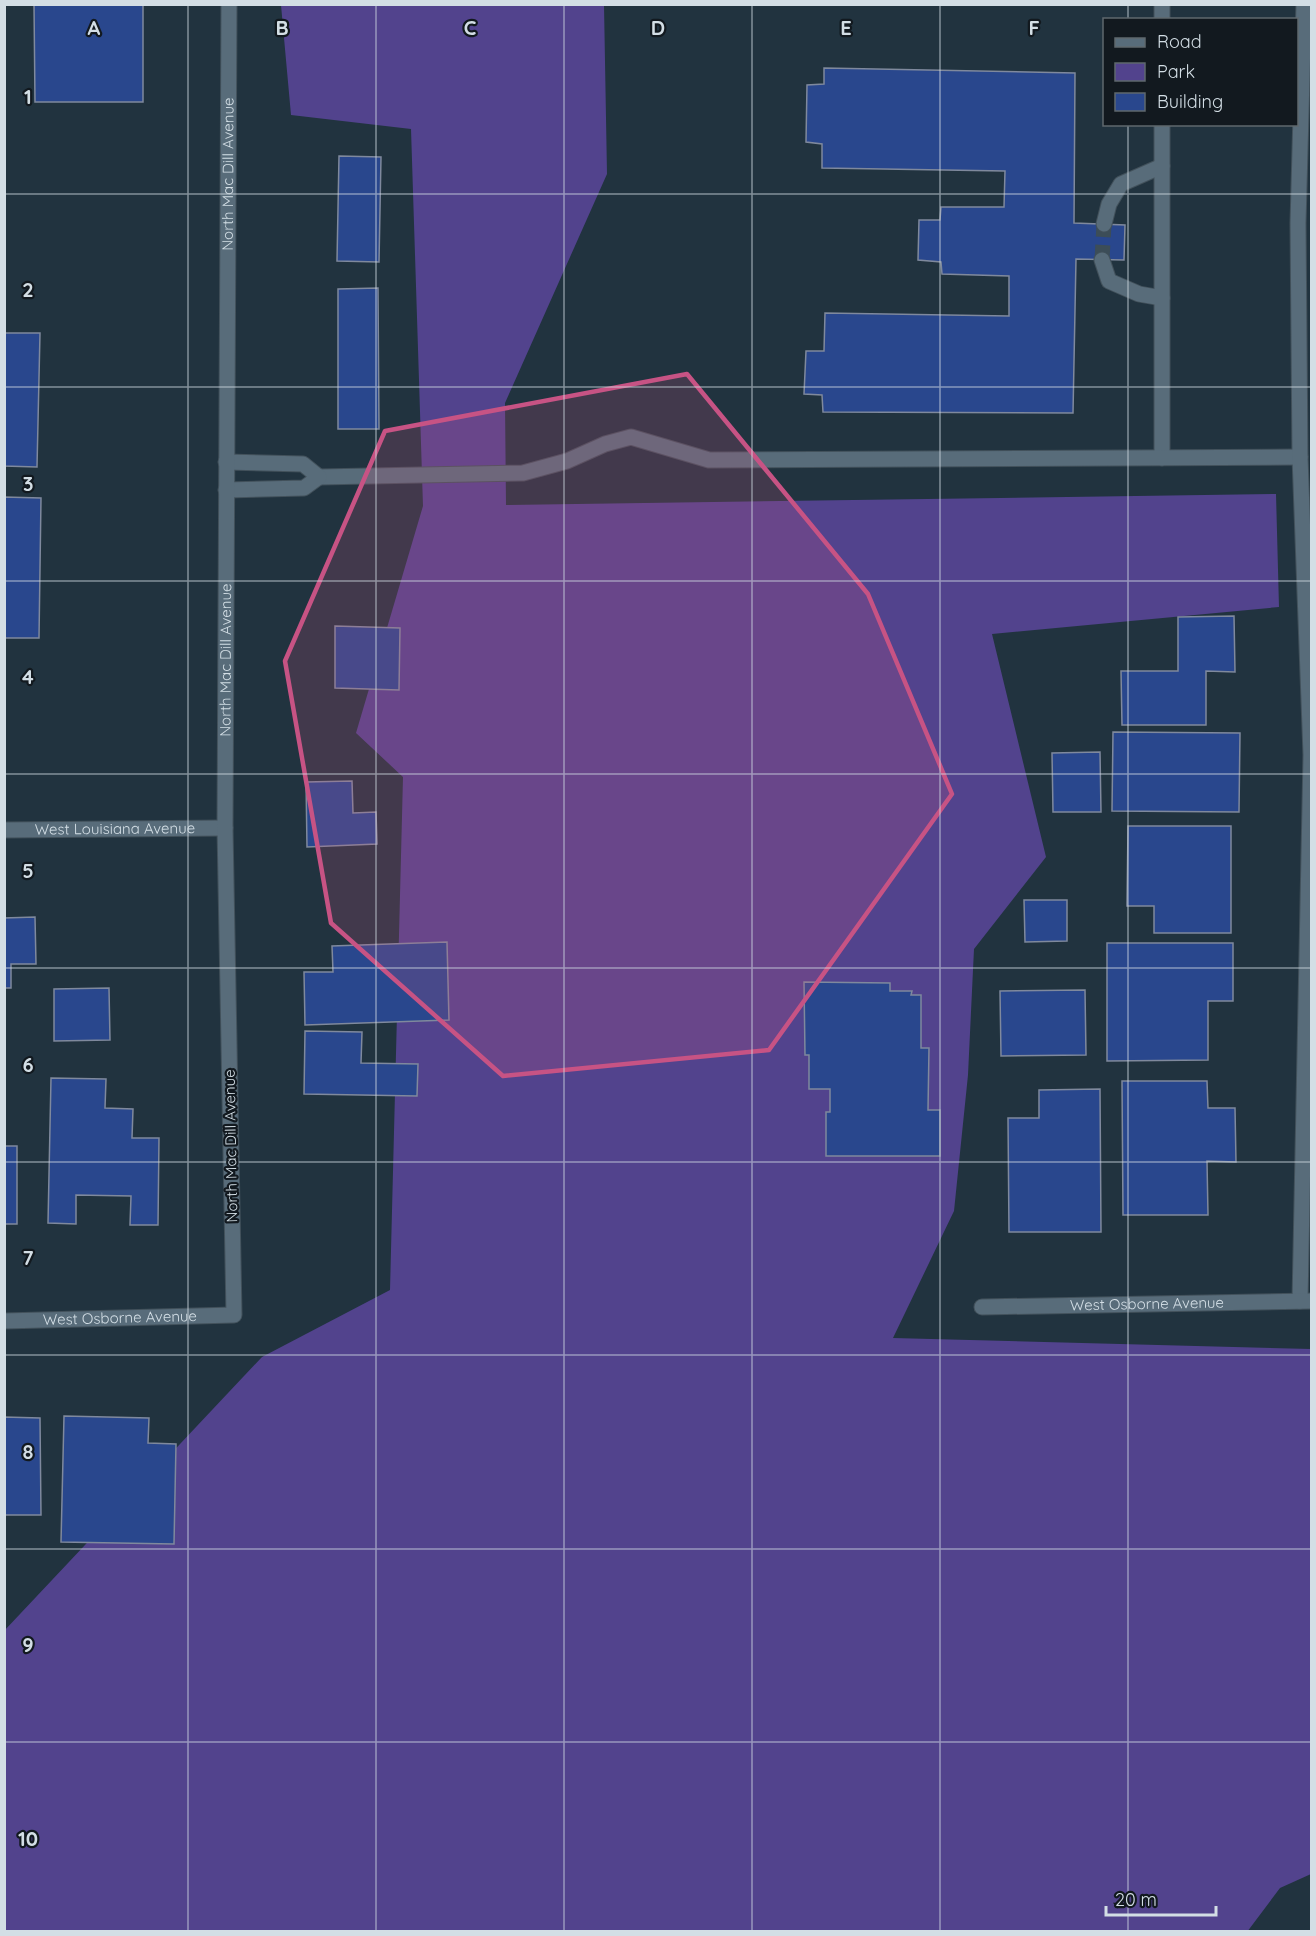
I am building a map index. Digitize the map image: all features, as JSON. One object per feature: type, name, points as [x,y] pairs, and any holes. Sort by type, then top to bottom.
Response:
[{"type":"street","name":"North Mac Dill Avenue","points":[[229,4],[225,828],[234,1315]]},
{"type":"street","points":[[1304,4],[1305,223],[1300,457],[1311,755],[1306,1301]]},
{"type":"street","points":[[1162,126],[1162,458]]},
{"type":"street","points":[[1104,224],[1109,204],[1121,184],[1162,166]]},
{"type":"street","points":[[1102,260],[1110,281],[1139,294],[1162,298]]},
{"type":"street","points":[[226,490],[303,488],[319,477],[523,473],[567,461],[605,444],[631,437],[710,460],[1300,457]]},
{"type":"street","points":[[226,462],[303,464],[319,477]]},
{"type":"street","name":"West Louisiana Avenue","points":[[4,831],[225,828]]},
{"type":"street","name":"West Osborne Avenue","points":[[982,1306],[1306,1301]]},
{"type":"street","name":"West Osborne Avenue","points":[[4,1321],[234,1315]]},
{"type":"highlighted area","points":[[687,374],[868,594],[952,794],[769,1050],[503,1076],[331,923],[285,661],[385,431]]},
{"type":"green space","points":[[281,5],[604,5],[607,174],[505,403],[506,505],[1276,494],[1279,607],[992,634],[1046,857],[974,949],[968,1075],[954,1211],[893,1338],[1311,1349],[1311,1874],[1280,1888],[1247,1932],[5,1931],[4,1631],[262,1357],[390,1290],[403,777],[356,733],[423,506],[411,129],[291,115]]},
{"type":"building","points":[[34,4],[143,4],[143,102],[35,102]]},
{"type":"building","points":[[824,68],[1075,73],[1074,223],[1125,225],[1124,260],[1076,259],[1073,413],[823,412],[822,395],[804,394],[806,351],[824,351],[825,313],[1009,316],[1009,276],[942,274],[941,262],[918,260],[919,220],[940,220],[941,207],[1004,207],[1005,171],[822,168],[822,144],[806,142],[807,85],[824,84]]},
{"type":"building","points":[[339,156],[381,157],[379,262],[337,261]]},
{"type":"building","points":[[378,288],[379,429],[338,429],[338,289]]},
{"type":"building","points":[[4,333],[40,333],[37,467],[4,466]]},
{"type":"building","points":[[4,497],[41,498],[39,638],[4,638]]},
{"type":"building","points":[[1234,616],[1235,672],[1206,671],[1206,725],[1122,725],[1121,671],[1178,671],[1178,617]]},
{"type":"building","points":[[335,626],[400,628],[399,690],[335,688]]},
{"type":"building","points":[[1113,732],[1240,733],[1239,812],[1112,811]]},
{"type":"building","points":[[1100,752],[1101,812],[1053,812],[1052,753]]},
{"type":"building","points":[[352,781],[353,813],[376,812],[377,844],[307,847],[306,782]]},
{"type":"building","points":[[1128,826],[1231,826],[1231,933],[1154,933],[1154,906],[1127,906]]},
{"type":"building","points":[[1024,900],[1067,900],[1067,941],[1025,942]]},
{"type":"building","points":[[35,917],[36,964],[11,964],[11,988],[4,988],[4,918]]},
{"type":"building","points":[[447,942],[449,1020],[305,1025],[304,972],[333,972],[332,946]]},
{"type":"building","points":[[1107,943],[1233,943],[1233,1001],[1208,1001],[1208,1060],[1107,1061]]},
{"type":"building","points":[[804,982],[890,983],[890,991],[912,991],[911,995],[921,995],[921,1048],[929,1048],[928,1110],[940,1110],[940,1156],[826,1156],[826,1112],[830,1112],[830,1089],[809,1089],[809,1055],[805,1055]]},
{"type":"building","points":[[109,988],[110,1040],[54,1041],[54,989]]},
{"type":"building","points":[[1085,990],[1086,1055],[1001,1056],[1000,991]]},
{"type":"building","points":[[305,1031],[362,1032],[361,1063],[418,1064],[417,1096],[304,1094]]},
{"type":"building","points":[[51,1078],[106,1079],[105,1108],[133,1109],[132,1138],[159,1138],[158,1225],[130,1225],[131,1196],[76,1195],[76,1224],[48,1223]]},
{"type":"building","points":[[1122,1081],[1207,1081],[1208,1108],[1235,1108],[1236,1162],[1207,1161],[1208,1215],[1123,1215]]},
{"type":"building","points":[[1100,1089],[1101,1232],[1009,1232],[1008,1118],[1039,1118],[1039,1090]]},
{"type":"building","points":[[4,1146],[17,1146],[17,1224],[4,1224]]},
{"type":"building","points":[[64,1416],[149,1418],[148,1443],[176,1444],[174,1544],[61,1542]]},
{"type":"building","points":[[4,1417],[40,1418],[41,1515],[4,1515]]},
{"type":"tunnel","points":[[1102,260],[1104,224]]}]
